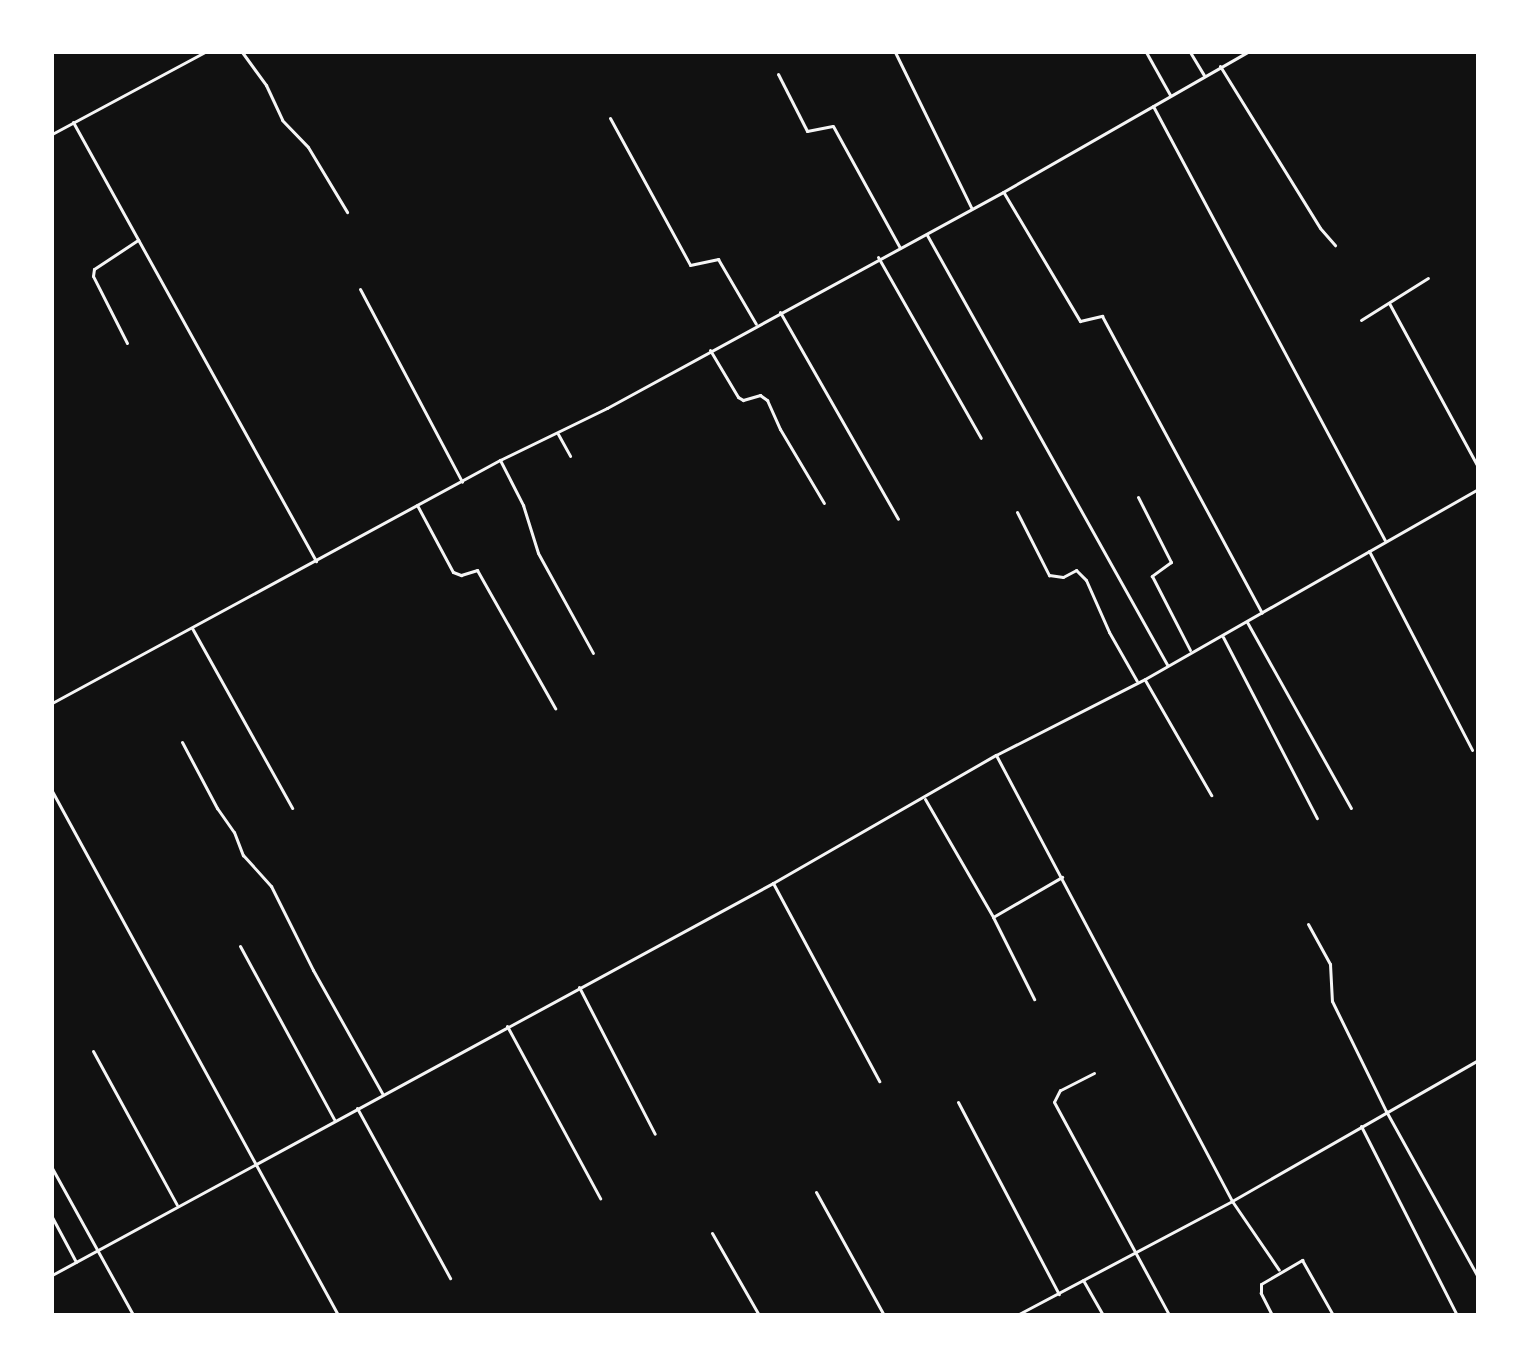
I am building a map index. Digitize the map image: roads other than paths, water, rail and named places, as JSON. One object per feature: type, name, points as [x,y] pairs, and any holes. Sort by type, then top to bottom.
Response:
[{"type":"street","points":[[52,134],[205,52]]},
{"type":"street","points":[[242,52],[266,85],[282,120],[308,147],[347,212]]},
{"type":"street","points":[[895,52],[971,207]]},
{"type":"street","points":[[1146,52],[1170,95]]},
{"type":"street","points":[[1190,52],[1204,75]]},
{"type":"street","points":[[52,703],[500,460],[558,434],[878,257],[927,234],[1247,52]]},
{"type":"street","points":[[1220,66],[1320,228],[1335,245]]},
{"type":"street","points":[[778,74],[807,131],[833,126],[900,248]]},
{"type":"street","points":[[1153,106],[1386,541]]},
{"type":"street","points":[[610,118],[690,265],[718,259],[756,324]]},
{"type":"street","points":[[73,122],[316,561]]},
{"type":"street","points":[[1003,192],[1080,321],[1102,316],[1262,613]]},
{"type":"street","points":[[927,234],[1167,665]]},
{"type":"street","points":[[127,343],[93,276],[94,269],[138,240]]},
{"type":"street","points":[[878,257],[981,438]]},
{"type":"street","points":[[1361,320],[1428,278]]},
{"type":"street","points":[[360,289],[462,482]]},
{"type":"street","points":[[1389,303],[1478,467]]},
{"type":"street","points":[[780,312],[898,519]]},
{"type":"street","points":[[710,350],[738,397],[743,400],[760,395],[767,400],[780,429],[824,503]]},
{"type":"street","points":[[558,434],[570,456]]},
{"type":"street","points":[[500,460],[527,513],[538,553],[593,653]]},
{"type":"street","points":[[52,1275],[773,883],[996,755],[1145,679],[1190,650],[1222,636],[1478,489]]},
{"type":"street","points":[[1138,497],[1171,562],[1154,574],[1154,581],[1190,650]]},
{"type":"street","points":[[417,505],[453,572],[461,575],[477,570],[555,708]]},
{"type":"street","points":[[1017,512],[1049,575],[1063,577],[1076,570],[1086,580],[1109,632],[1137,681]]},
{"type":"street","points":[[1369,551],[1472,750]]},
{"type":"street","points":[[1247,622],[1351,808]]},
{"type":"street","points":[[192,628],[292,808]]},
{"type":"street","points":[[1222,636],[1317,818]]},
{"type":"street","points":[[1145,679],[1211,795]]},
{"type":"street","points":[[182,742],[217,808],[234,832],[243,855],[271,886],[313,970],[382,1093]]},
{"type":"street","points":[[996,755],[1232,1201],[1279,1270]]},
{"type":"street","points":[[52,791],[338,1315]]},
{"type":"street","points":[[924,797],[993,917],[1034,999]]},
{"type":"street","points":[[993,917],[1063,877]]},
{"type":"street","points":[[773,883],[879,1081]]},
{"type":"street","points":[[1308,924],[1330,964],[1332,1001],[1386,1111],[1478,1277]]},
{"type":"street","points":[[240,946],[334,1119]]},
{"type":"street","points":[[579,987],[655,1134]]},
{"type":"street","points":[[507,1026],[600,1198]]},
{"type":"street","points":[[93,1051],[177,1205]]},
{"type":"street","points":[[1017,1315],[1232,1201],[1478,1060]]},
{"type":"street","points":[[1094,1073],[1060,1090],[1054,1102],[1169,1315]]},
{"type":"street","points":[[958,1102],[1059,1294]]},
{"type":"street","points":[[357,1108],[450,1278]]},
{"type":"street","points":[[1361,1125],[1457,1315]]},
{"type":"street","points":[[52,1168],[133,1315]]},
{"type":"street","points":[[816,1192],[884,1315]]},
{"type":"street","points":[[52,1217],[76,1262]]},
{"type":"street","points":[[712,1233],[759,1315]]},
{"type":"street","points":[[1272,1315],[1261,1293],[1261,1284],[1279,1270],[1304,1261],[1333,1315]]},
{"type":"street","points":[[1083,1280],[1103,1315]]}]
